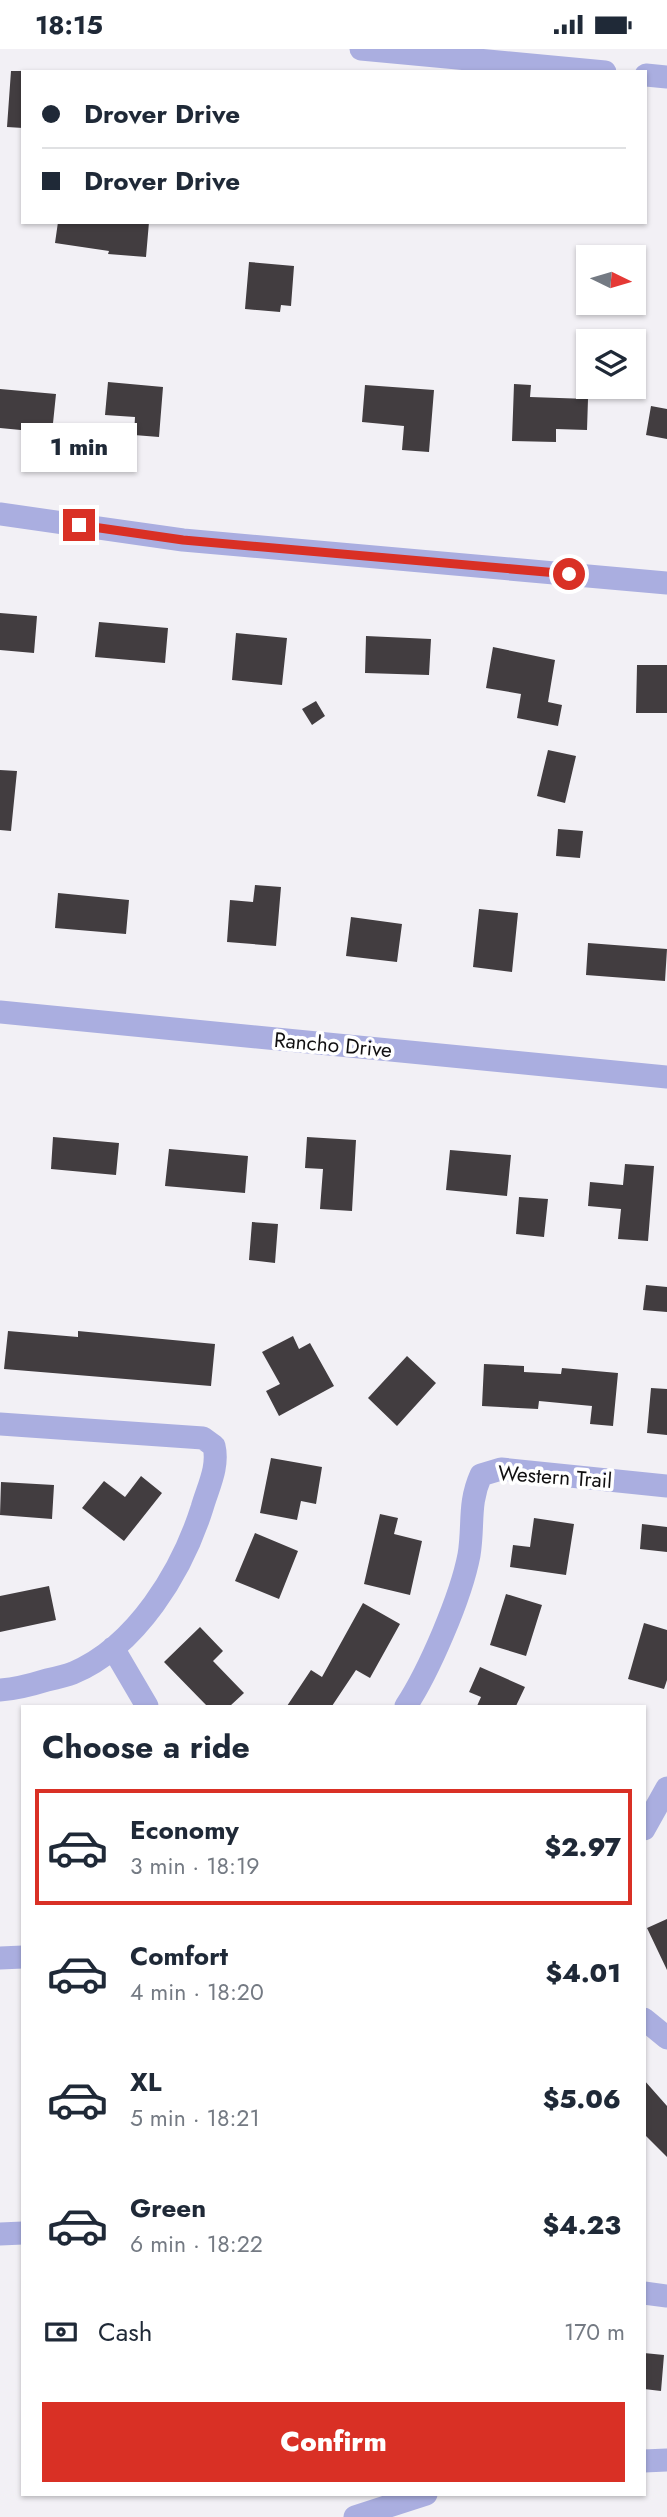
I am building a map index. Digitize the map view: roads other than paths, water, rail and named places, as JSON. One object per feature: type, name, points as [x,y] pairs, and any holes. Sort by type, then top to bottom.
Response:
[{"type":"street","points":[[360,49],[585,70]]},
{"type":"street","points":[[647,75],[667,78]]},
{"type":"street","points":[[0,514],[183,540],[667,583]]},
{"type":"street","name":"Rancho Drive","points":[[0,1012],[667,1077]]},
{"type":"street","points":[[0,1424],[203,1439],[214,1446],[217,1459],[198,1523],[181,1563],[155,1604],[113,1649],[74,1672],[16,1689],[0,1690]]},
{"type":"street","name":"Western Trail","points":[[406,1705],[444,1630],[463,1576],[469,1554],[473,1493],[481,1475],[501,1469],[667,1486]]},
{"type":"street","points":[[113,1649],[146,1705]]},
{"type":"street","points":[[646,1825],[667,1788]]},
{"type":"street","points":[[0,1958],[21,1957]]},
{"type":"street","points":[[646,2021],[667,2038]]},
{"type":"street","points":[[0,2234],[21,2233]]},
{"type":"street","points":[[646,2293],[667,2296]]},
{"type":"street","points":[[646,2461],[667,2460]]},
{"type":"street","points":[[355,2517],[420,2496]]}]
